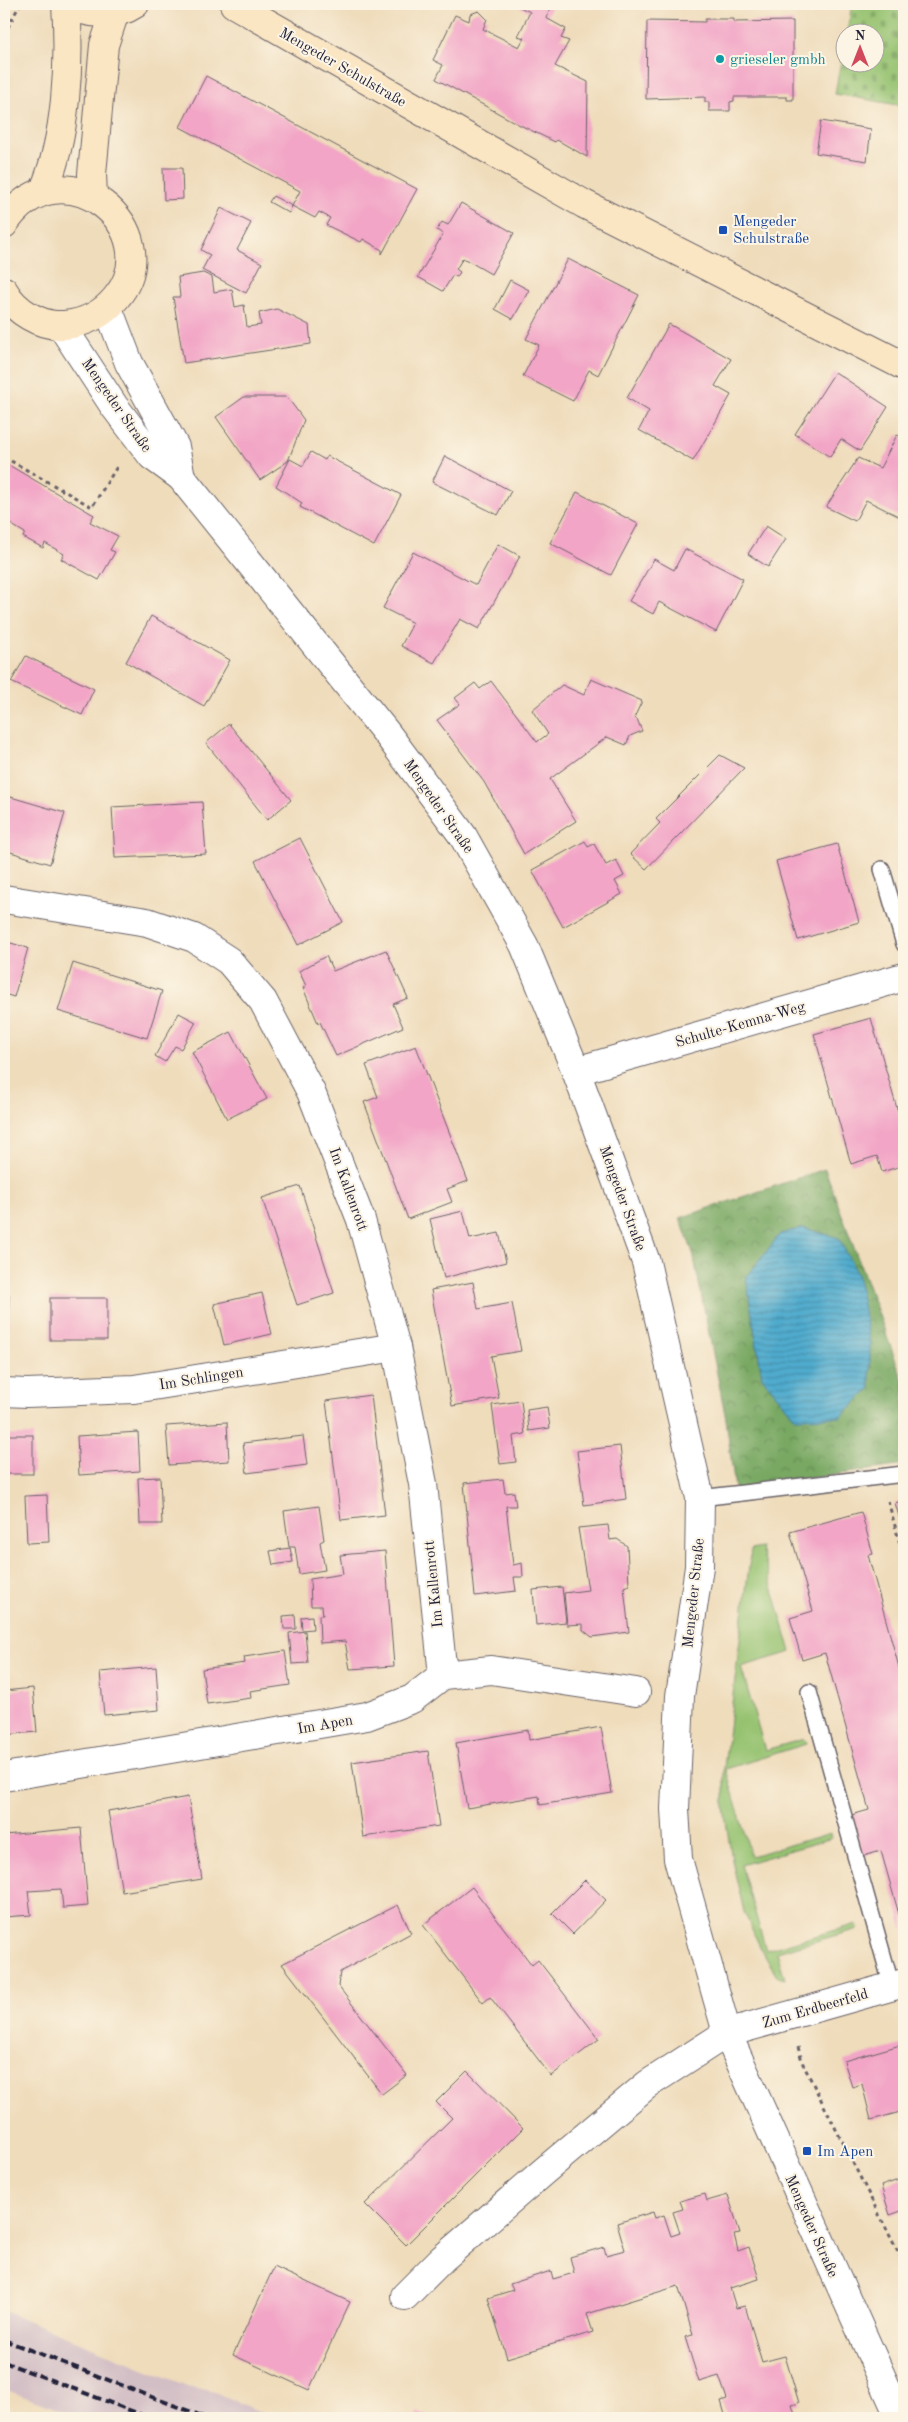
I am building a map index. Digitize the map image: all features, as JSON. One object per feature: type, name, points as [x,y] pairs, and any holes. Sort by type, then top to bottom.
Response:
[{"type":"main road","points":[[43,192],[58,154],[68,48],[67,4],[95,13],[125,8]]},
{"type":"main road","name":"Mengeder Schulstraße","points":[[234,4],[584,204],[904,366]]},
{"type":"main road","points":[[93,196],[92,174],[104,45],[125,8]]},
{"type":"main road","points":[[4,224],[12,212],[26,200],[43,192],[60,189],[77,191],[93,196],[108,207],[120,222],[128,239],[130,258],[128,276],[120,294],[108,308],[78,324],[44,323],[8,303]]},
{"type":"street","name":"Mengeder Straße","points":[[108,308],[129,363],[175,447],[181,477]]},
{"type":"street","name":"Mengeder Straße","points":[[61,325],[114,406],[152,456],[181,477],[388,735],[463,836],[524,945],[576,1070],[646,1262],[700,1498],[699,1566],[680,1696],[676,1809],[678,1859],[727,2033],[900,2418]]},
{"type":"street","name":"Im Kallenrott","points":[[4,899],[147,922],[194,938],[229,962],[264,1001],[311,1092],[361,1220],[396,1346],[423,1484],[443,1675]]},
{"type":"street","name":"Schulte-Kemna-Weg","points":[[576,1070],[904,977]]},
{"type":"street","name":"Im Schlingen","points":[[4,1392],[26,1394],[134,1389],[396,1346]]},
{"type":"street","points":[[443,1675],[490,1670],[636,1692]]},
{"type":"street","name":"Im Apen","points":[[4,1777],[368,1716],[412,1699],[443,1675]]},
{"type":"street","name":"Zum Erdbeerfeld","points":[[727,2033],[898,1985]]},
{"type":"street","points":[[405,2296],[442,2259],[648,2084],[727,2033]]},
{"type":"lane","points":[[882,869],[904,944]]},
{"type":"lane","points":[[700,1498],[904,1474]]},
{"type":"lane","points":[[809,1692],[898,1985]]},
{"type":"path","points":[[4,35],[20,4]]},
{"type":"path","points":[[4,457],[92,507],[119,464]]},
{"type":"path","points":[[887,1498],[904,1558]]},
{"type":"path","points":[[803,2043],[797,2048],[803,2064],[904,2264]]},
{"type":"shaded area","points":[[4,2311],[187,2386],[215,2392],[274,2418],[81,2418],[4,2389]]},
{"type":"green space","points":[[852,4],[904,4],[904,106],[835,94],[839,72],[886,72],[886,22],[849,22]]},
{"type":"green space","points":[[825,1169],[904,1383],[904,1465],[735,1489],[726,1419],[693,1253],[680,1218]]},
{"type":"green space","points":[[761,1548],[791,1652],[741,1667],[765,1750],[804,1739],[806,1744],[726,1769],[751,1856],[831,1833],[832,1838],[741,1865],[766,1950],[857,1924],[858,1929],[777,1952],[785,1979],[778,1977],[763,1953],[744,1912],[732,1860],[724,1808],[724,1768],[751,1550]]},
{"type":"water","points":[[803,1228],[839,1238],[858,1277],[870,1344],[870,1389],[840,1417],[795,1418],[762,1377],[746,1278],[780,1234]]},
{"type":"building","points":[[521,4],[553,4],[546,18],[566,29],[561,38],[569,41],[555,66],[588,82],[587,157],[557,140],[555,142],[518,124],[436,79],[443,65],[433,60],[455,15],[469,21],[470,14],[479,11],[487,19],[483,29],[519,47],[524,38],[518,36],[530,12],[520,7]]},
{"type":"building","name":"grieseler gmbh","points":[[705,19],[734,19],[734,22],[793,21],[793,100],[787,100],[787,97],[734,97],[734,101],[730,102],[730,111],[709,111],[709,102],[705,102],[705,97],[646,99],[647,21],[705,22]]},
{"type":"building","points":[[206,76],[417,189],[382,254],[382,250],[363,239],[361,242],[326,225],[330,218],[319,212],[315,218],[292,206],[300,191],[180,127]]},
{"type":"building","points":[[821,121],[871,129],[867,161],[816,153]]},
{"type":"building","points":[[163,168],[182,168],[183,199],[164,200]]},
{"type":"building","points":[[273,196],[292,206],[289,213],[269,202]]},
{"type":"building","points":[[461,203],[514,233],[491,274],[463,258],[456,269],[460,272],[457,277],[453,275],[443,291],[418,277],[443,234],[437,230],[442,222],[448,225]]},
{"type":"building","points":[[221,208],[251,223],[237,250],[262,263],[246,293],[202,270],[210,255],[201,250]]},
{"type":"building","points":[[568,259],[639,295],[598,375],[589,370],[573,401],[523,376],[539,345],[526,339]]},
{"type":"building","points":[[203,273],[212,277],[214,292],[232,289],[235,307],[244,305],[247,327],[261,325],[259,313],[277,309],[309,325],[311,344],[184,363],[173,297],[180,297],[178,277]]},
{"type":"building","points":[[510,280],[529,290],[513,319],[495,309]]},
{"type":"building","points":[[669,324],[731,359],[715,386],[731,395],[693,461],[639,430],[649,411],[627,398]]},
{"type":"building","points":[[835,372],[888,407],[860,451],[841,439],[830,457],[795,434]]},
{"type":"building","points":[[244,397],[287,397],[304,420],[288,461],[260,480],[216,417]]},
{"type":"building","points":[[897,435],[904,438],[904,519],[866,500],[855,521],[826,507],[858,458],[880,468]]},
{"type":"building","points":[[311,452],[325,460],[327,456],[401,495],[374,546],[300,507],[302,503],[276,486],[290,459],[303,466]]},
{"type":"building","points":[[445,456],[511,491],[498,515],[432,482]]},
{"type":"building","points":[[7,464],[94,515],[90,522],[118,536],[110,550],[115,552],[99,580],[61,559],[64,554],[45,543],[43,548],[23,537],[25,533],[7,522],[4,527],[4,469]]},
{"type":"building","points":[[577,492],[638,524],[611,575],[550,543]]},
{"type":"building","points":[[766,526],[786,539],[768,567],[748,554]]},
{"type":"building","points":[[498,544],[520,556],[479,629],[460,619],[434,663],[401,646],[413,623],[383,608],[413,552],[476,585]]},
{"type":"building","points":[[685,549],[743,579],[716,632],[659,602],[653,614],[629,601],[654,559],[674,570]]},
{"type":"building","points":[[151,616],[230,660],[204,706],[126,662]]},
{"type":"building","points":[[26,656],[94,689],[82,715],[11,682]]},
{"type":"building","points":[[591,679],[642,701],[634,718],[637,719],[642,731],[630,736],[626,745],[607,737],[550,779],[576,821],[524,854],[484,782],[437,720],[460,704],[455,698],[475,683],[480,689],[491,681],[537,742],[548,734],[532,710],[562,685],[584,695]]},
{"type":"building","points":[[229,724],[291,800],[267,820],[206,743]]},
{"type":"building","points":[[720,755],[744,768],[646,869],[630,854],[660,823],[656,819]]},
{"type":"building","points":[[4,795],[65,813],[50,864],[4,850]]},
{"type":"building","points":[[202,802],[206,854],[115,858],[112,807]]},
{"type":"building","points":[[300,838],[343,922],[298,945],[255,861]]},
{"type":"building","points":[[585,841],[588,847],[594,844],[606,865],[616,860],[624,876],[615,881],[622,894],[563,927],[532,870]]},
{"type":"building","points":[[837,844],[859,922],[798,940],[776,861]]},
{"type":"building","points":[[4,941],[28,948],[14,997],[4,994]]},
{"type":"building","points":[[386,950],[408,998],[393,1004],[403,1027],[336,1056],[320,1022],[318,1023],[303,988],[306,986],[299,971],[326,956],[333,971]]},
{"type":"building","points":[[73,963],[162,991],[147,1038],[58,1011]]},
{"type":"building","points":[[179,1013],[196,1022],[181,1049],[175,1046],[165,1062],[155,1056]]},
{"type":"building","points":[[871,1018],[904,1133],[904,1165],[882,1172],[877,1156],[851,1164],[814,1034]]},
{"type":"building","points":[[231,1032],[267,1099],[227,1119],[192,1052]]},
{"type":"building","points":[[416,1046],[468,1181],[447,1189],[452,1202],[408,1219],[364,1102],[378,1097],[366,1065]]},
{"type":"building","points":[[300,1186],[334,1293],[297,1305],[262,1198]]},
{"type":"building","points":[[463,1211],[470,1239],[499,1233],[506,1262],[444,1278],[430,1219]]},
{"type":"building","points":[[473,1282],[478,1309],[512,1303],[521,1351],[491,1356],[499,1398],[452,1406],[431,1290]]},
{"type":"building","points":[[262,1293],[272,1334],[224,1345],[214,1304]]},
{"type":"building","points":[[4,1295],[9,1295],[8,1337],[4,1337]]},
{"type":"building","points":[[50,1298],[107,1298],[107,1340],[50,1340]]},
{"type":"building","points":[[371,1395],[385,1515],[341,1520],[326,1401]]},
{"type":"building","points":[[521,1401],[525,1434],[513,1436],[516,1462],[500,1464],[492,1405]]},
{"type":"building","points":[[547,1407],[550,1428],[529,1431],[527,1410]]},
{"type":"building","points":[[227,1422],[229,1461],[169,1465],[166,1426]]},
{"type":"building","points":[[138,1432],[140,1471],[79,1475],[77,1436]]},
{"type":"building","points":[[4,1435],[33,1435],[33,1474],[4,1474]]},
{"type":"building","points":[[303,1436],[307,1465],[247,1473],[243,1443]]},
{"type":"building","points":[[620,1446],[626,1499],[584,1505],[577,1451]]},
{"type":"building","points":[[160,1477],[162,1524],[140,1524],[138,1478]]},
{"type":"building","points":[[503,1479],[505,1493],[514,1492],[516,1506],[506,1506],[513,1565],[522,1563],[523,1577],[514,1577],[516,1591],[475,1596],[464,1483]]},
{"type":"building","points":[[47,1495],[49,1542],[27,1543],[25,1496]]},
{"type":"building","points":[[904,1500],[904,1533],[895,1503]]},
{"type":"building","points":[[319,1506],[324,1540],[320,1542],[325,1570],[299,1574],[295,1547],[289,1547],[284,1511]]},
{"type":"building","points":[[861,1512],[873,1554],[868,1555],[900,1671],[904,1671],[904,1932],[881,1851],[860,1857],[848,1816],[869,1810],[825,1653],[802,1660],[790,1618],[813,1611],[790,1532]]},
{"type":"building","points":[[608,1525],[610,1540],[617,1539],[627,1546],[629,1585],[624,1587],[629,1632],[592,1637],[583,1630],[583,1624],[567,1625],[564,1593],[588,1590],[578,1528]]},
{"type":"building","points":[[290,1548],[293,1562],[273,1565],[270,1551]]},
{"type":"building","points":[[385,1551],[394,1666],[350,1669],[345,1641],[320,1643],[319,1615],[323,1615],[322,1606],[311,1606],[310,1579],[343,1574],[340,1555]]},
{"type":"building","points":[[562,1587],[566,1622],[536,1625],[533,1590]]},
{"type":"building","points":[[295,1615],[296,1629],[284,1629],[283,1616]]},
{"type":"building","points":[[312,1616],[313,1629],[302,1630],[301,1617]]},
{"type":"building","points":[[305,1631],[308,1663],[292,1664],[289,1633]]},
{"type":"building","points":[[285,1651],[290,1685],[250,1691],[251,1698],[207,1704],[202,1669],[245,1663],[244,1657]]},
{"type":"building","points":[[156,1667],[159,1710],[104,1715],[100,1672]]},
{"type":"building","points":[[33,1688],[37,1732],[4,1735],[4,1691]]},
{"type":"building","points":[[601,1727],[612,1793],[540,1805],[539,1796],[467,1808],[456,1743],[528,1730],[529,1740]]},
{"type":"building","points":[[428,1751],[439,1826],[363,1837],[352,1762]]},
{"type":"building","points":[[188,1797],[202,1879],[122,1892],[108,1811]]},
{"type":"building","points":[[81,1828],[88,1906],[63,1908],[61,1889],[28,1891],[31,1915],[4,1917],[4,1835]]},
{"type":"building","points":[[585,1880],[606,1900],[573,1934],[552,1913]]},
{"type":"building","points":[[472,1887],[532,1965],[538,1960],[599,2039],[551,2076],[490,1997],[483,2003],[423,1925]]},
{"type":"building","points":[[398,1905],[411,1933],[340,1972],[338,1986],[407,2075],[382,2094],[282,1964]]},
{"type":"building","points":[[904,2044],[904,2111],[871,2120],[862,2084],[852,2087],[844,2061]]},
{"type":"building","points":[[467,2071],[523,2128],[406,2245],[365,2204],[452,2118],[436,2102]]},
{"type":"building","points":[[904,2178],[904,2210],[890,2215],[881,2186]]},
{"type":"building","points":[[705,2194],[707,2201],[728,2195],[740,2233],[734,2234],[738,2251],[749,2247],[759,2279],[730,2288],[736,2308],[745,2306],[762,2362],[785,2356],[799,2403],[792,2405],[796,2418],[726,2418],[721,2401],[727,2399],[719,2376],[699,2382],[685,2337],[693,2335],[678,2286],[587,2314],[593,2332],[507,2358],[488,2298],[513,2290],[510,2284],[551,2271],[553,2279],[574,2273],[570,2257],[604,2247],[606,2255],[625,2250],[617,2223],[653,2212],[655,2218],[664,2215],[671,2236],[680,2233],[673,2212],[683,2209],[680,2201]]},
{"type":"building","points":[[274,2267],[350,2302],[309,2390],[233,2355]]},
{"type":"building","points":[[418,2412],[431,2418],[415,2418]]},
{"type":"railway","points":[[4,2340],[207,2418]]},
{"type":"railway","points":[[4,2362],[150,2418]]},
{"type":"place","name":"grieseler gmbh","points":[[720,59]]},
{"type":"place","name":"Mengeder Schulstraße","points":[[723,230]]},
{"type":"place","name":"Im Apen","points":[[807,2151]]}]
